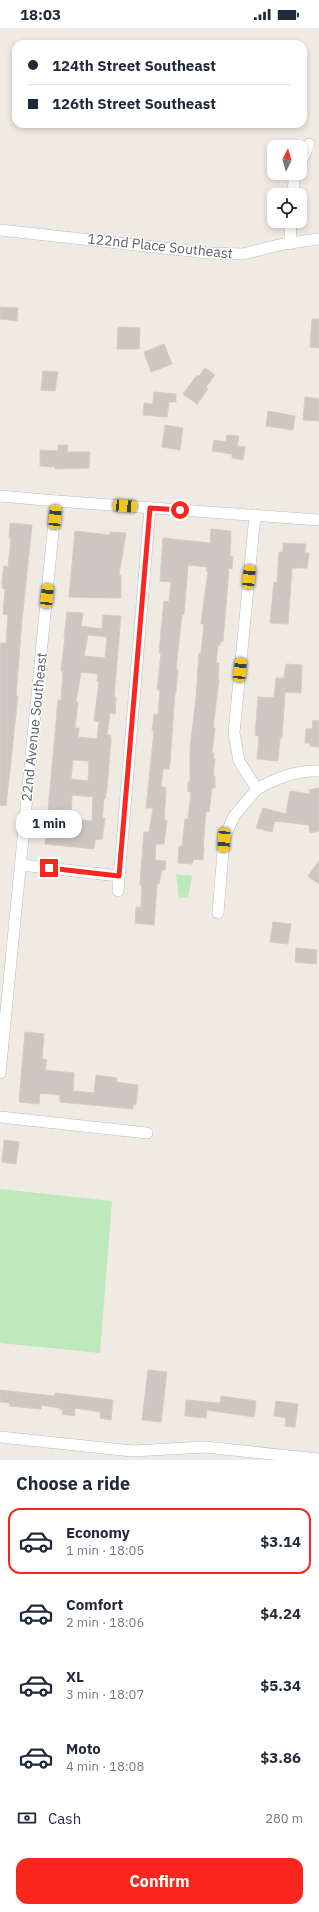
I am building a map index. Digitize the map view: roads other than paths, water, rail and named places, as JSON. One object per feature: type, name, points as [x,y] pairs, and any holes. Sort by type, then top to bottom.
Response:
[{"type":"street","points":[[307,149],[309,144]]},
{"type":"street","points":[[290,244],[291,228]]},
{"type":"street","name":"122nd Place Southeast","points":[[0,230],[209,253],[243,254],[319,239]]},
{"type":"street","points":[[0,496],[319,520]]},
{"type":"street","name":"22nd Avenue Southeast","points":[[0,1073],[56,501]]},
{"type":"street","points":[[118,891],[150,508]]},
{"type":"street","points":[[254,515],[234,733],[239,761],[257,789]]},
{"type":"street","points":[[218,913],[224,840],[234,816],[257,789],[280,777],[307,770],[319,771]]},
{"type":"street","points":[[21,865],[119,876]]},
{"type":"street","points":[[0,1117],[148,1133]]},
{"type":"street","points":[[0,1437],[132,1451],[205,1447],[319,1459]]}]
